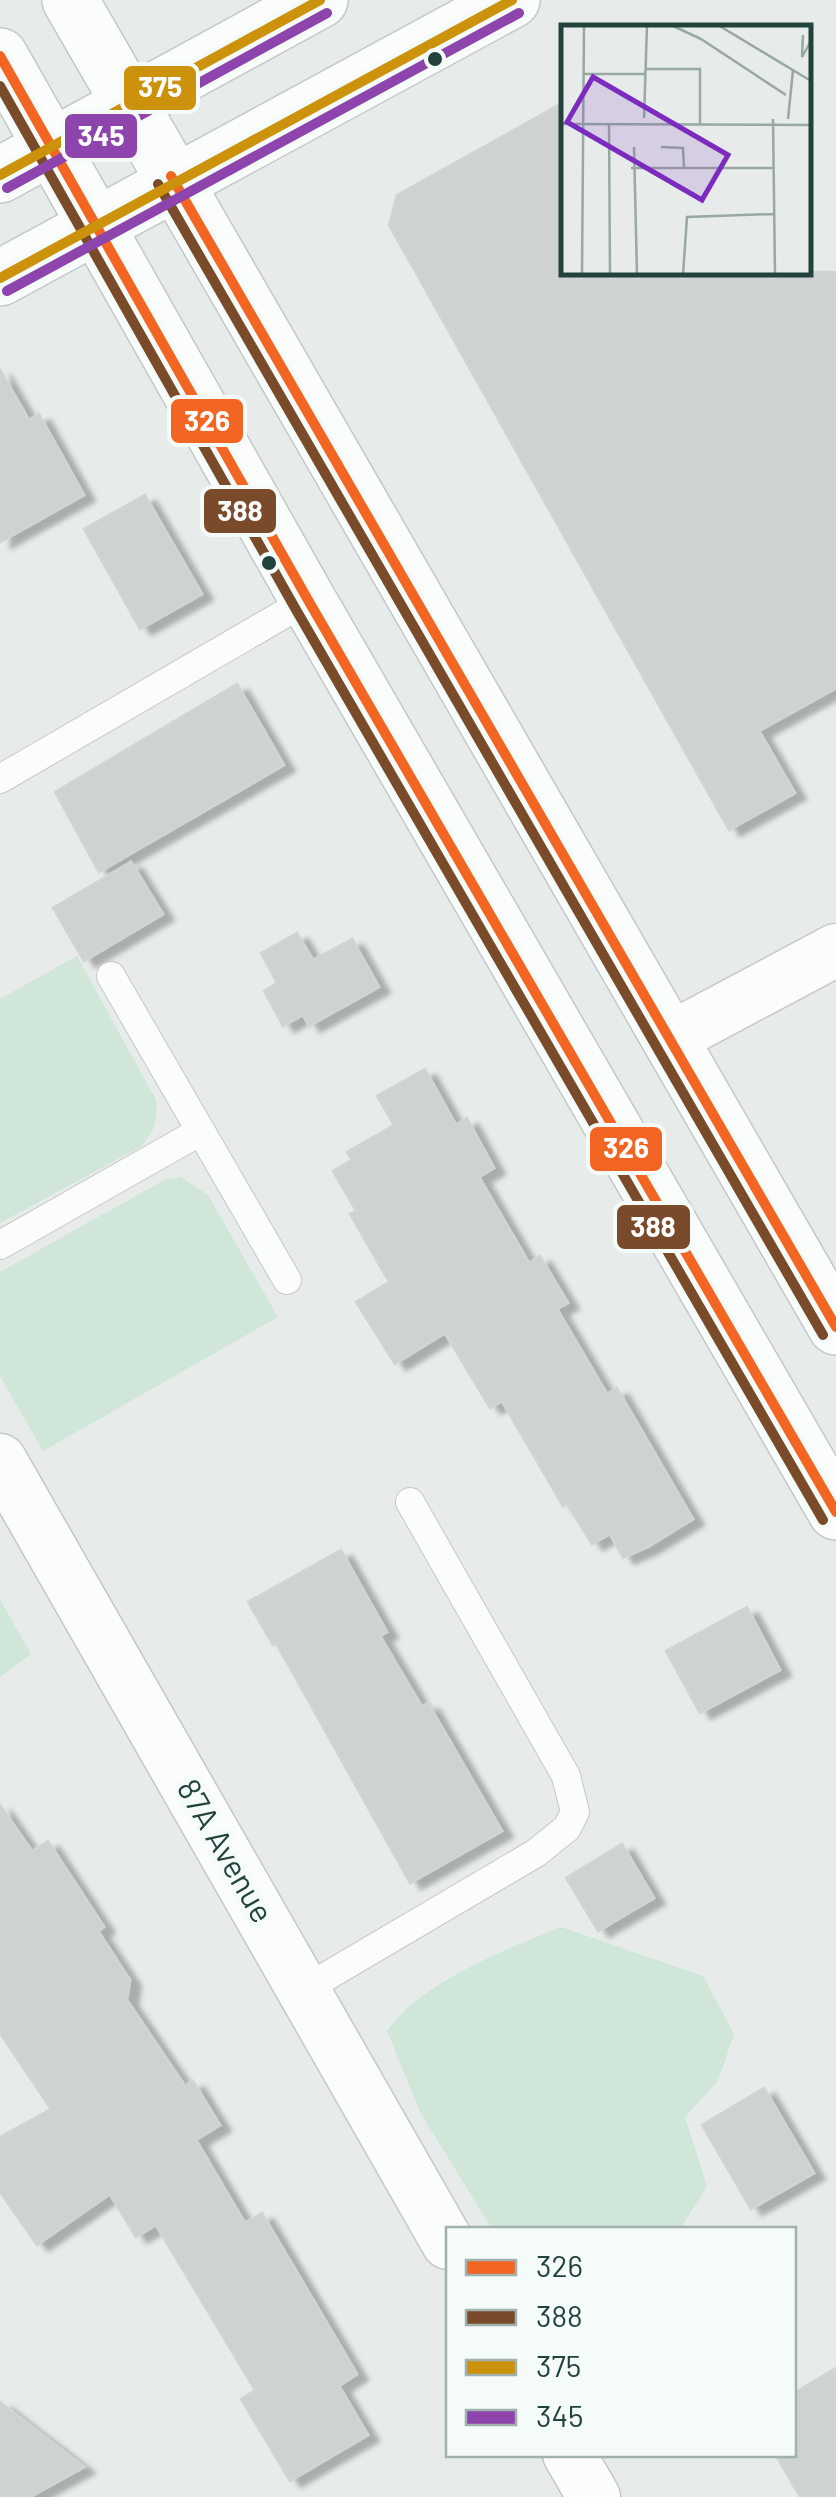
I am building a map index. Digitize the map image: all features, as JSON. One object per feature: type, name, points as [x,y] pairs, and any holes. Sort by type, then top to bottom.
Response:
[{"type":"main road","points":[[70,0],[836,1327]]},
{"type":"main road","points":[[0,176],[320,0]]},
{"type":"main road","points":[[0,278],[512,0]]},
{"type":"main road","points":[[0,56],[308,600],[836,1512]]},
{"type":"street","points":[[669,1039],[836,950]]},
{"type":"street","name":"87A Avenue","points":[[0,1460],[446,2239]]},
{"type":"street","points":[[571,2457],[594,2497]]},
{"type":"lane","points":[[0,779],[308,600]]},
{"type":"lane","points":[[111,976],[287,1280]]},
{"type":"lane","points":[[0,1245],[200,1131]]},
{"type":"lane","points":[[304,1989],[536,1853],[567,1828],[575,1812],[566,1776],[410,1502]]},
{"type":"green space","points":[[77,956],[156,1100],[154,1126],[140,1147],[0,1223],[0,999]]},
{"type":"green space","points":[[181,1177],[208,1195],[278,1317],[43,1451],[0,1376],[0,1272],[166,1179]]},
{"type":"green space","points":[[0,1600],[31,1654],[0,1677]]},
{"type":"green space","points":[[561,1927],[703,1976],[734,2034],[718,2081],[685,2117],[707,2186],[681,2227],[491,2227],[420,2112],[387,2031],[402,2013],[442,1982]]},
{"type":"building","points":[[561,104],[561,275],[836,272],[836,688],[759,731],[795,793],[729,830],[389,225],[397,195]]},
{"type":"building","points":[[0,370],[29,420],[39,414],[84,495],[0,542]]},
{"type":"building","points":[[145,495],[202,594],[140,629],[84,529]]},
{"type":"building","points":[[237,684],[284,765],[99,872],[55,792]]},
{"type":"building","points":[[131,862],[163,914],[84,961],[53,908]]},
{"type":"building","points":[[297,933],[313,960],[352,939],[379,987],[309,1026],[303,1015],[283,1026],[264,991],[277,983],[261,953]]},
{"type":"building","points":[[425,1069],[456,1125],[467,1118],[494,1168],[479,1177],[529,1263],[540,1256],[568,1303],[557,1309],[607,1394],[617,1388],[693,1519],[623,1558],[610,1534],[592,1544],[567,1504],[563,1506],[502,1401],[490,1408],[445,1333],[395,1364],[356,1302],[389,1282],[350,1214],[356,1211],[333,1171],[352,1160],[347,1152],[394,1125],[377,1096]]},
{"type":"building","points":[[341,1550],[387,1632],[380,1636],[422,1707],[428,1703],[502,1831],[410,1883],[276,1643],[273,1645],[248,1602]]},
{"type":"building","points":[[747,1607],[780,1670],[700,1713],[666,1651]]},
{"type":"building","points":[[0,1805],[32,1851],[48,1841],[104,1927],[98,1931],[130,1980],[127,2000],[185,2086],[193,2081],[220,2125],[196,2140],[245,2223],[262,2213],[357,2374],[339,2386],[368,2435],[290,2481],[241,2399],[255,2390],[156,2225],[136,2237],[110,2194],[37,2245],[0,2192],[0,2137],[51,2109],[0,2033]]},
{"type":"building","points":[[622,1844],[654,1898],[598,1931],[566,1878]]},
{"type":"building","points":[[764,2088],[814,2173],[751,2209],[702,2125]]},
{"type":"building","points":[[836,2368],[836,2497],[800,2497],[777,2457],[796,2457],[796,2392]]},
{"type":"building","points":[[0,2402],[84,2467],[30,2497],[0,2497]]},
{"type":"transit line","name":"375","points":[[0,175],[320,0]]},
{"type":"transit line","name":"375","points":[[0,278],[512,0]]},
{"type":"transit line","name":"345","points":[[7,188],[327,13]]},
{"type":"transit line","name":"345","points":[[7,291],[519,13]]},
{"type":"transit line","name":"326","points":[[0,56],[308,600],[836,1512]]},
{"type":"transit line","name":"388","points":[[0,86],[295,608],[823,1520]]},
{"type":"transit line","name":"326","points":[[171,176],[836,1327]]},
{"type":"transit line","name":"388","points":[[158,184],[823,1335]]}]
